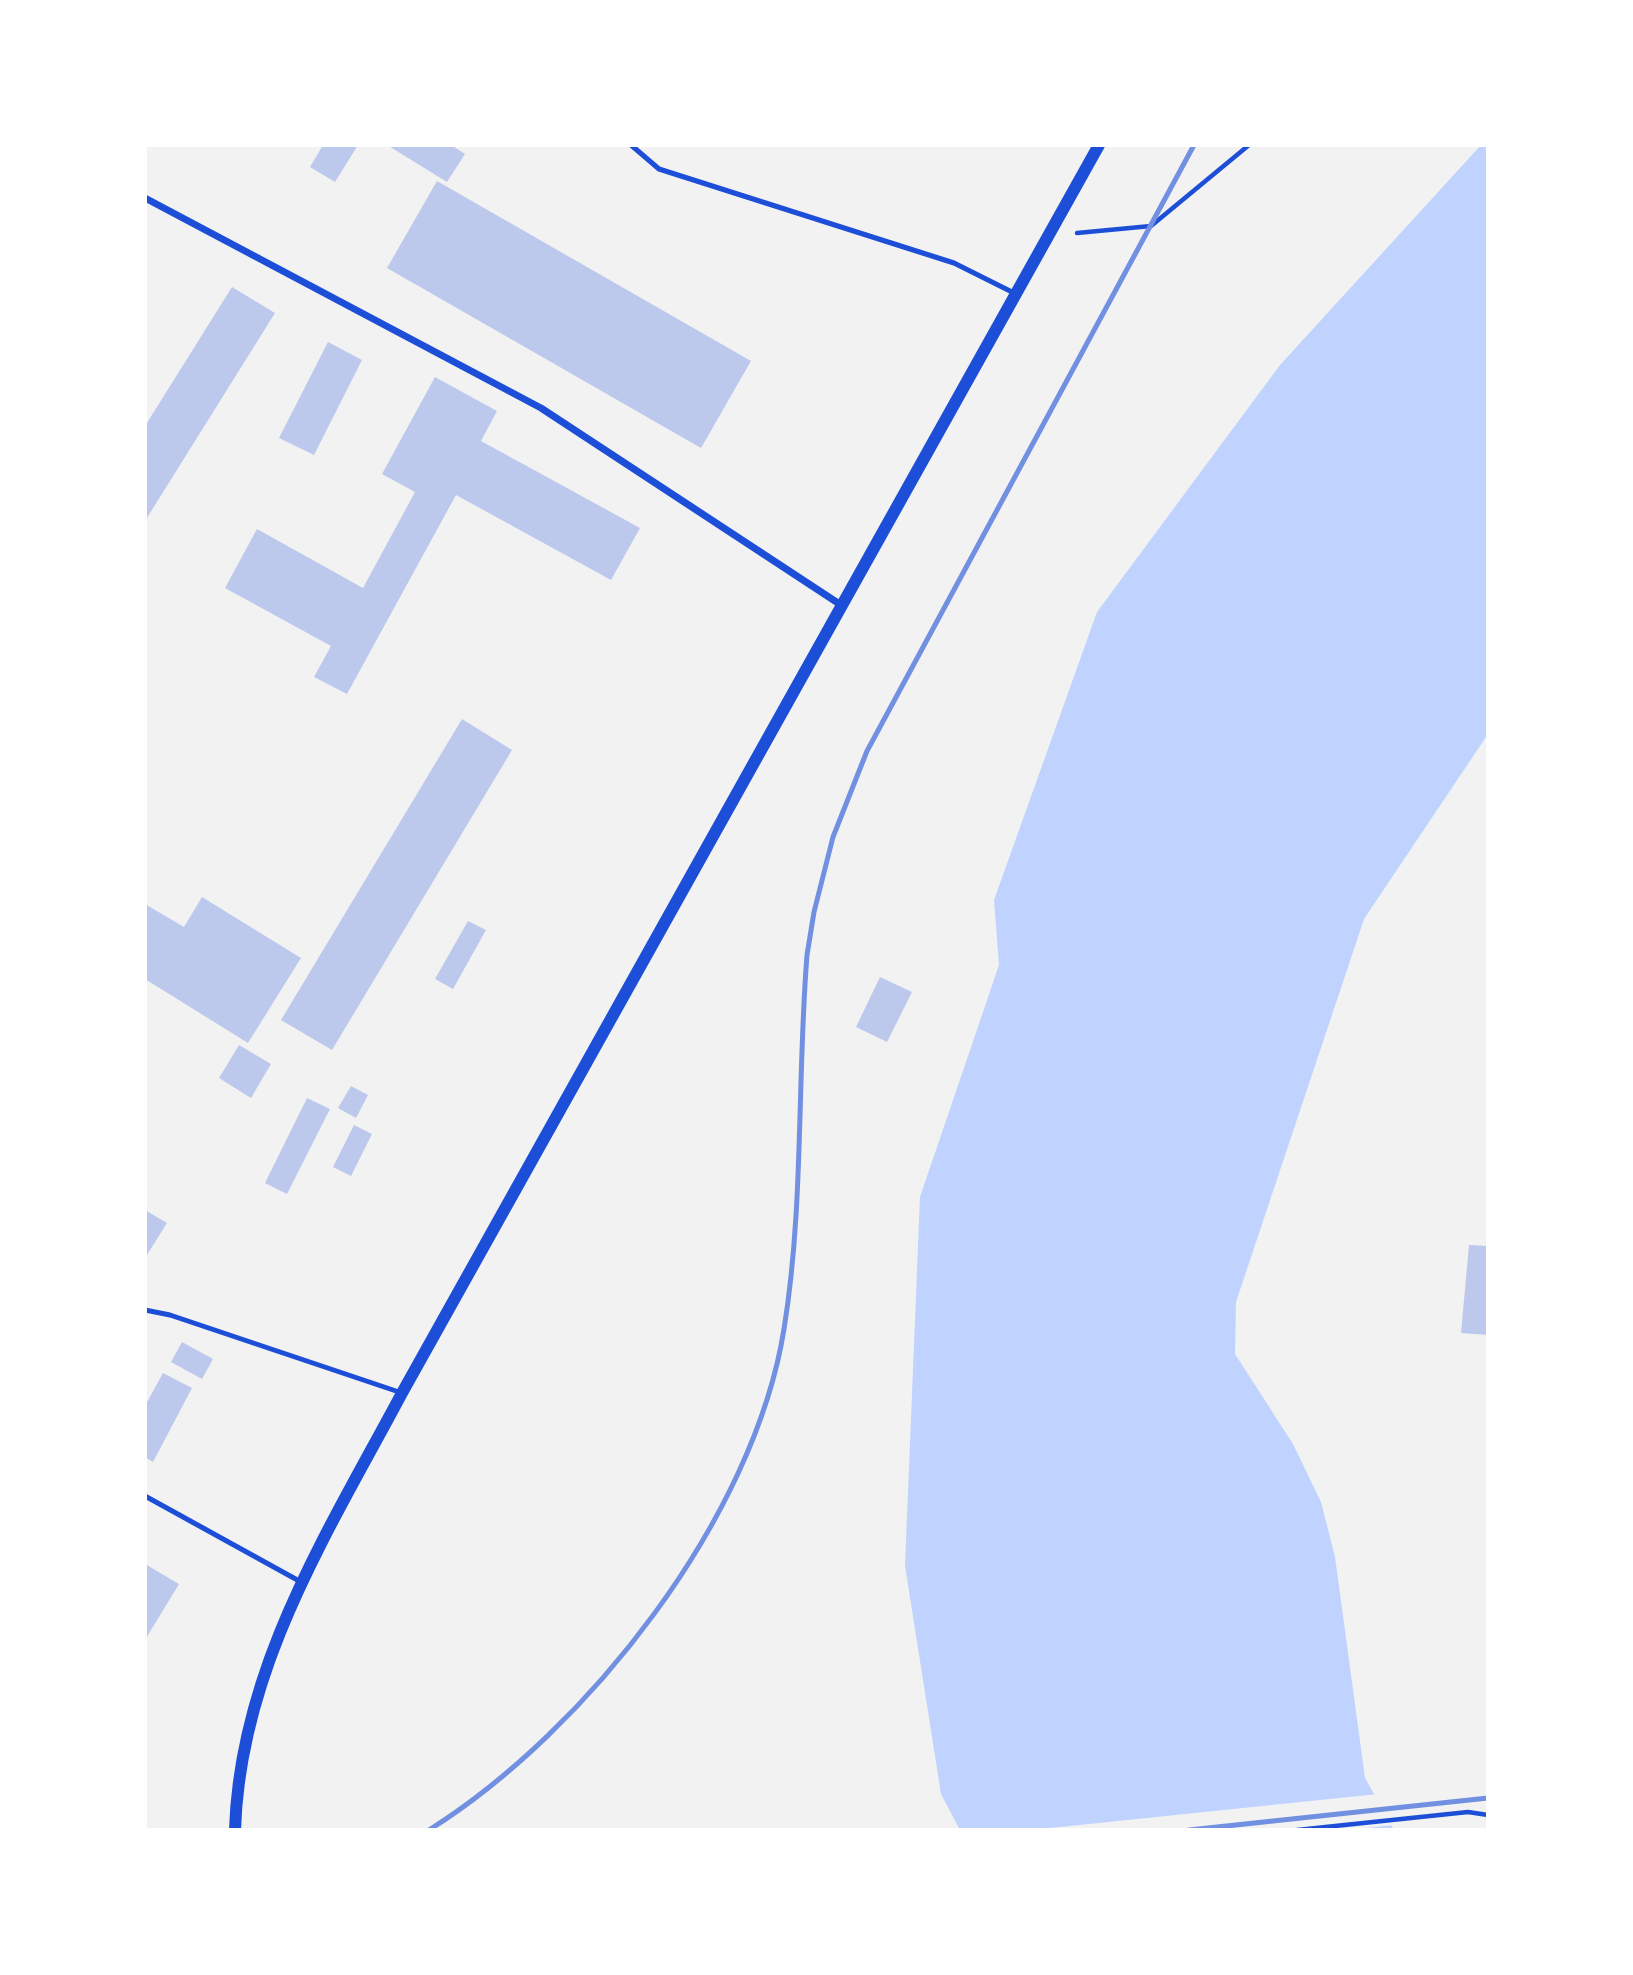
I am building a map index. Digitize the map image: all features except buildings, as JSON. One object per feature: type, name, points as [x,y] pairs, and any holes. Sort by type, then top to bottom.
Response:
[{"type":"street","points":[[235,1830],[238,1780],[254,1705],[274,1642],[301,1582],[402,1393],[1100,145]]},
{"type":"street","points":[[145,198],[541,408],[841,605]]},
{"type":"lane","points":[[631,145],[659,169],[954,263],[1016,294]]},
{"type":"lane","points":[[145,1310],[170,1315],[402,1393]]},
{"type":"lane","points":[[145,1496],[301,1582]]},
{"type":"path","points":[[1049,236],[1151,226],[1249,145]]},
{"type":"path","points":[[1297,1830],[1468,1812],[1488,1815]]},
{"type":"water","points":[[1481,145],[1488,145],[1488,734],[1364,919],[1236,1302],[1235,1354],[1293,1444],[1321,1502],[1335,1557],[1365,1778],[1394,1830],[960,1830],[941,1794],[905,1566],[920,1197],[999,965],[994,900],[1097,612],[1280,365]]},
{"type":"pier","points":[[1378,1794],[1395,1825],[1348,1830],[1031,1830]]},
{"type":"railway","points":[[429,1830],[489,1788],[547,1736],[603,1677],[655,1613],[700,1544],[738,1473],[767,1401],[784,1329],[795,1236],[807,955],[814,912],[833,837],[867,751],[1194,145]]},
{"type":"railway","points":[[1189,1830],[1488,1798]]}]
